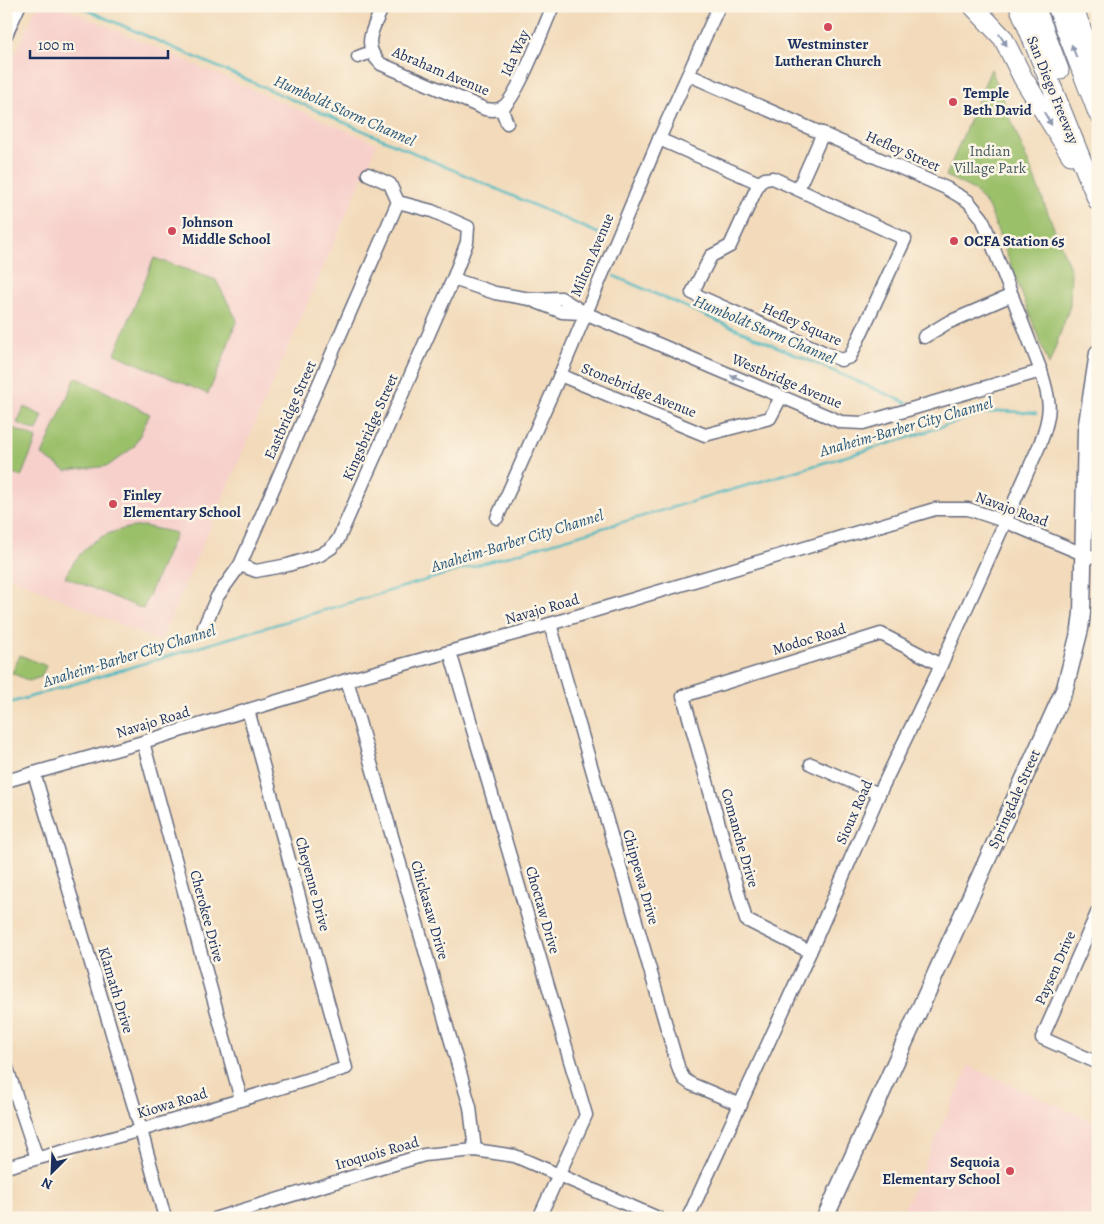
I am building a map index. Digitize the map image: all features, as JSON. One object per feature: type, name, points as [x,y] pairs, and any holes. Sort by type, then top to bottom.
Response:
[{"type":"highway","points":[[973,6],[1003,38],[1023,78],[1063,144],[1093,173]]},
{"type":"highway","name":"San Diego Freeway","points":[[1020,6],[1093,173],[1098,201]]},
{"type":"highway","points":[[1034,6],[1093,173]]},
{"type":"highway","points":[[1057,6],[1098,113]]},
{"type":"highway","points":[[1073,6],[1098,75]]},
{"type":"main road","name":"Springdale Street","points":[[825,1218],[1065,688],[1080,629],[1090,556],[1086,430],[1098,353]]},
{"type":"street","points":[[6,34],[19,6]]},
{"type":"street","points":[[371,52],[370,37],[383,6]]},
{"type":"street","name":"Ida Way","points":[[501,108],[513,96],[553,6]]},
{"type":"street","name":"Milton Avenue","points":[[497,518],[560,375],[584,313],[659,139],[719,6]]},
{"type":"street","name":"Abraham Avenue","points":[[358,57],[371,52],[381,64],[485,109],[501,108],[507,123]]},
{"type":"street","name":"Hefley Street","points":[[689,75],[946,188],[968,201],[982,218],[1041,371],[1049,394],[1049,420]]},
{"type":"street","points":[[798,189],[823,133]]},
{"type":"street","name":"Hefley Square","points":[[659,139],[759,183]]},
{"type":"street","points":[[368,174],[390,184],[398,202]]},
{"type":"street","name":"Hefley Square","points":[[772,178],[905,239],[850,357],[841,360],[692,293],[711,256],[730,246],[759,183],[765,179],[772,178]]},
{"type":"street","name":"Kingsbridge Street","points":[[240,565],[256,572],[288,564],[320,555],[331,548],[338,540],[453,279],[467,242],[468,227],[432,211],[398,202]]},
{"type":"street","name":"Eastbridge Street","points":[[204,627],[217,596],[240,565],[398,202]]},
{"type":"street","name":"Westbridge Avenue","points":[[453,279],[495,293],[530,299],[560,298],[584,313],[841,422],[863,423],[1041,371]]},
{"type":"street","points":[[924,337],[947,323],[1012,295]]},
{"type":"street","name":"Stonebridge Avenue","points":[[560,375],[705,435],[770,418],[781,397]]},
{"type":"street","name":"Sioux Road","points":[[688,1218],[810,952],[879,794],[941,665],[1049,420]]},
{"type":"street","name":"Navajo Road","points":[[6,781],[143,742],[347,680],[550,624],[935,509],[968,509],[1090,556]]},
{"type":"street","name":"Chippewa Drive","points":[[550,624],[679,1070],[684,1080],[691,1084],[741,1105]]},
{"type":"street","name":"Modoc Road","points":[[683,696],[880,634],[941,665]]},
{"type":"street","name":"Choctaw Drive","points":[[450,652],[586,1115],[539,1218]]},
{"type":"street","name":"Chickasaw Drive","points":[[347,680],[470,1107],[475,1150]]},
{"type":"street","name":"Comanche Drive","points":[[683,696],[746,920],[810,952]]},
{"type":"street","name":"Cheyenne Drive","points":[[248,710],[346,1068]]},
{"type":"street","name":"Cherokee Drive","points":[[143,742],[241,1099]]},
{"type":"street","points":[[811,764],[879,794]]},
{"type":"street","name":"Klamath Drive","points":[[34,773],[166,1218]]},
{"type":"street","name":"Paysen Drive","points":[[1098,911],[1042,1038],[1098,1063]]},
{"type":"street","points":[[6,1065],[37,1158]]},
{"type":"street","name":"Kiowa Road","points":[[6,1167],[141,1130],[346,1068]]},
{"type":"street","name":"Iroquois Road","points":[[217,1218],[424,1155],[475,1150],[515,1156],[658,1218]]},
{"type":"shaded area","name":"Johnson Middle School","points":[[37,6],[60,6],[377,144],[160,642],[6,575],[6,76]]},
{"type":"shaded area","name":"Sequoia Elementary School","points":[[969,1066],[1098,1124],[1098,1218],[900,1218]]},
{"type":"green space","name":"Indian Village Park","points":[[991,69],[1071,271],[1070,306],[1049,365],[989,208],[974,190],[946,176]]},
{"type":"green space","points":[[154,258],[216,280],[237,320],[208,394],[115,354]]},
{"type":"green space","points":[[76,377],[150,414],[134,447],[108,466],[66,471],[42,455]]},
{"type":"green space","points":[[24,407],[43,416],[37,431],[17,423]]},
{"type":"green space","points":[[6,425],[37,438],[21,477],[6,470]]},
{"type":"green space","points":[[144,526],[176,533],[143,609],[65,577],[79,555],[97,540],[118,530]]},
{"type":"green space","points":[[20,655],[46,666],[41,677],[29,681],[12,673]]},
{"type":"waterway","name":"Humboldt Storm Channel","points":[[78,6],[602,235]]},
{"type":"waterway","name":"Humboldt Storm Channel","points":[[614,276],[907,403]]},
{"type":"waterway","name":"Anaheim-Barber City Channel","points":[[6,704],[901,440],[977,415],[1001,411],[1036,413]]},
{"type":"waterway","points":[[948,416],[961,419]]},
{"type":"place","name":"Westminster Lutheran Church","points":[[828,27]]},
{"type":"place","name":"Temple Beth David","points":[[953,102]]},
{"type":"place","name":"Johnson Middle School","points":[[172,231]]},
{"type":"place","name":"OCFA Station 65","points":[[954,241]]},
{"type":"place","name":"Finley Elementary School","points":[[113,504]]},
{"type":"place","name":"Sequoia Elementary School","points":[[1010,1171]]}]
